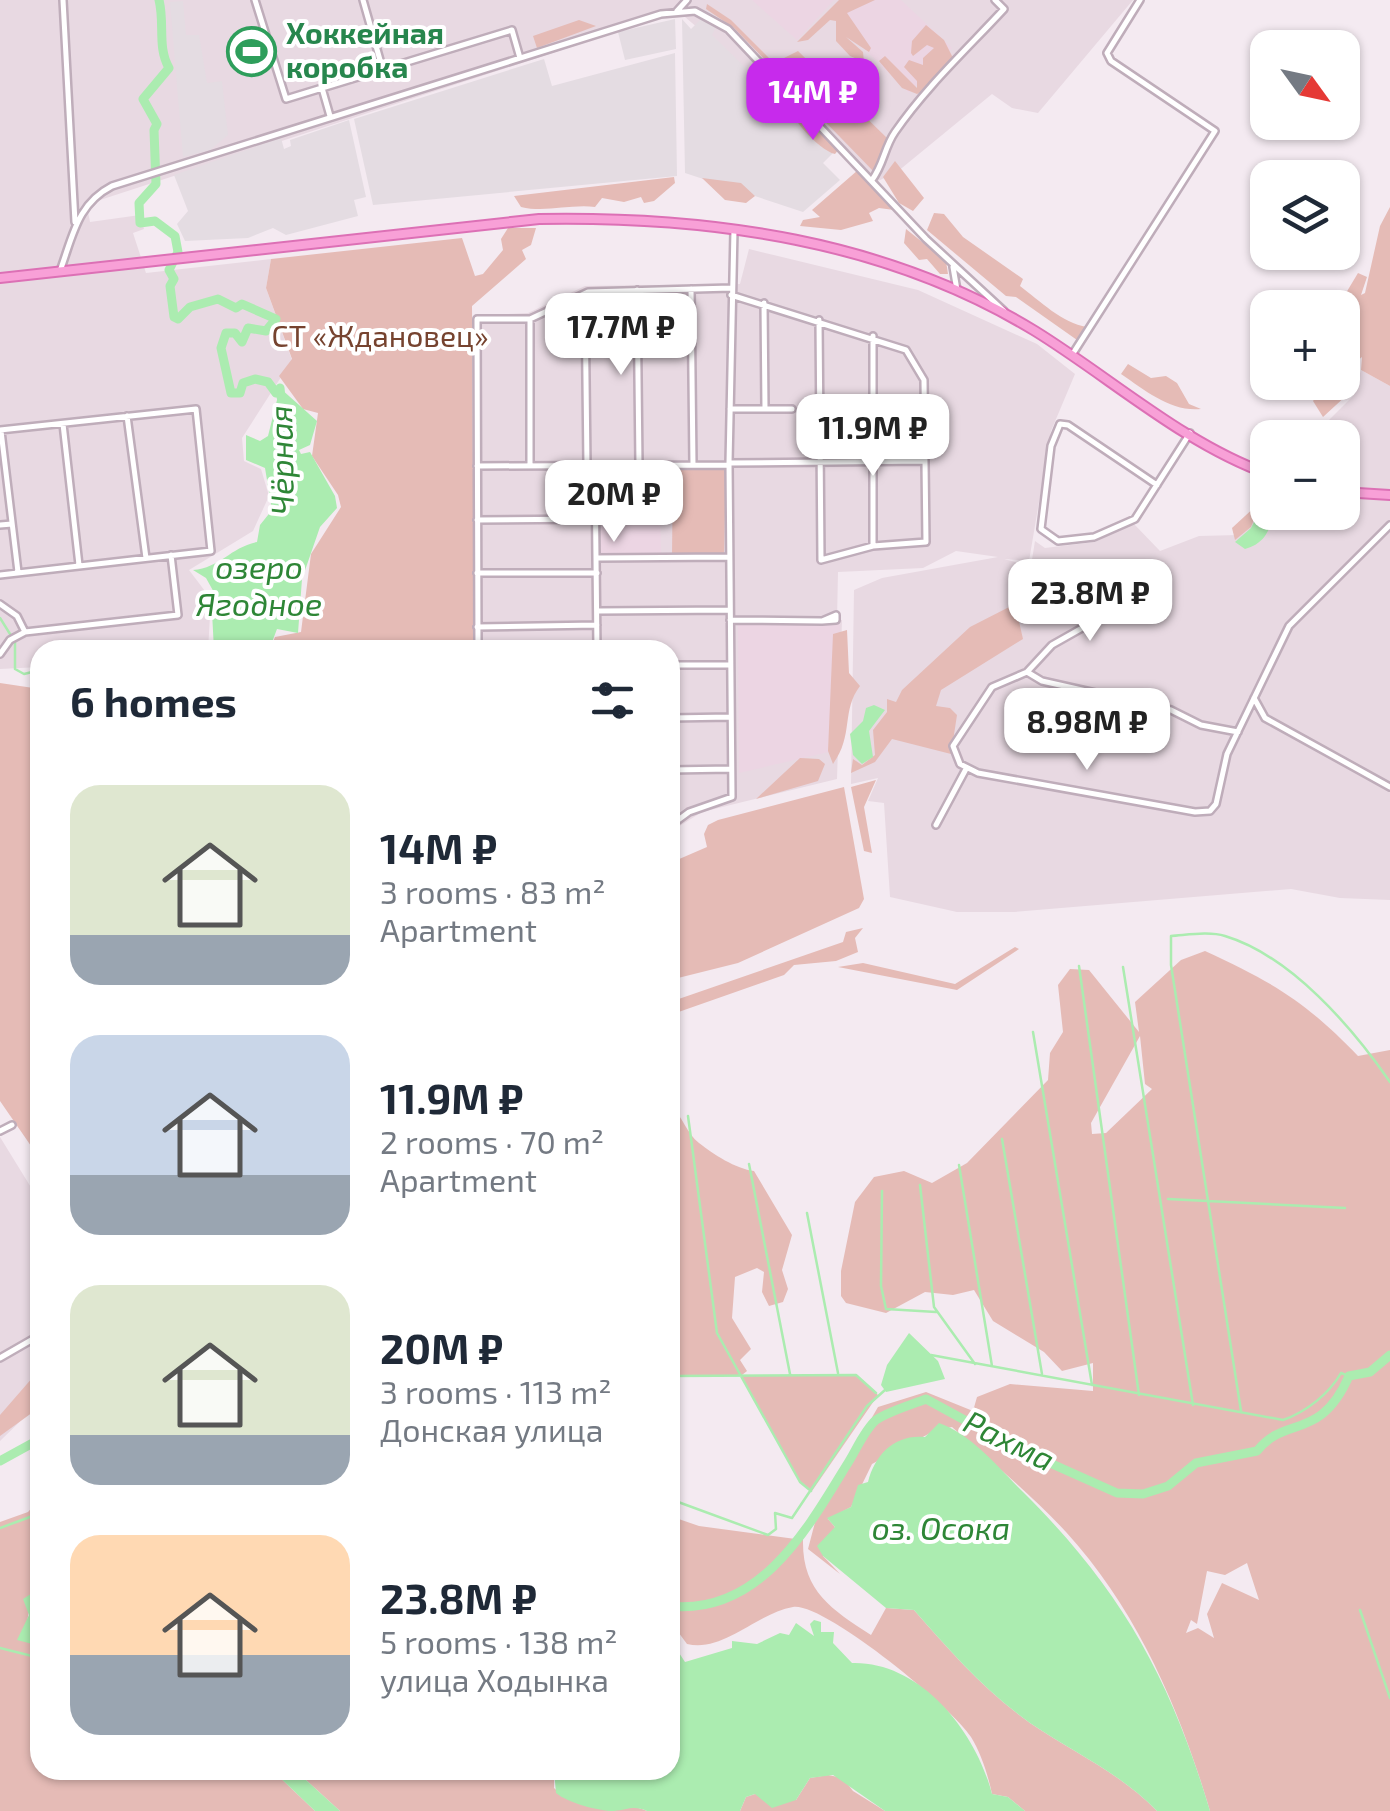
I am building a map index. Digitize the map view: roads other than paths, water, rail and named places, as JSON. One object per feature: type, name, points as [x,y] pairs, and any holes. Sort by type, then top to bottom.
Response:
[{"type":"main road","points":[[0,278],[539,219],[617,218],[734,227],[855,254],[958,290],[1010,316],[1232,460],[1250,467]]},
{"type":"main road","points":[[1360,493],[1390,495]]},
{"type":"street","points":[[62,0],[75,224]]},
{"type":"street","points":[[255,0],[286,99],[512,30],[520,58]]},
{"type":"street","points":[[363,0],[382,67]]},
{"type":"street","points":[[677,10],[687,0]]},
{"type":"street","points":[[872,180],[885,162],[892,136],[918,102],[1004,9],[995,0]]},
{"type":"street","points":[[1072,355],[1215,131],[1111,62],[1107,53],[1110,43],[1140,0]]},
{"type":"street","points":[[60,271],[75,224],[94,195],[330,116],[677,10],[695,11],[720,22],[953,267],[1010,316]]},
{"type":"street","points":[[322,88],[330,116]]},
{"type":"street","points":[[680,819],[732,797],[729,557],[734,227]]},
{"type":"street","points":[[940,282],[949,280],[953,267]]},
{"type":"street","points":[[953,267],[958,290]]},
{"type":"street","points":[[692,289],[693,465]]},
{"type":"street","points":[[637,290],[639,466]]},
{"type":"street","points":[[478,640],[477,319],[530,319],[585,294],[731,291],[904,347],[922,376],[926,542],[873,546],[821,560],[819,320]]},
{"type":"street","points":[[585,294],[596,519],[597,640]]},
{"type":"street","points":[[764,303],[766,409]]},
{"type":"street","points":[[530,319],[530,466]]},
{"type":"street","points":[[873,336],[873,546]]},
{"type":"street","points":[[0,575],[212,551],[196,408],[0,430],[18,572]]},
{"type":"street","points":[[730,409],[792,409]]},
{"type":"street","points":[[127,416],[146,558]]},
{"type":"street","points":[[63,424],[79,566]]},
{"type":"street","points":[[1157,485],[1068,425],[1060,424],[1051,446],[1040,529],[1058,541],[1094,536],[1135,519],[1157,485],[1190,433]]},
{"type":"street","points":[[477,466],[925,461]]},
{"type":"street","points":[[477,520],[596,519]]},
{"type":"street","points":[[0,525],[12,524]]},
{"type":"street","points":[[1137,597],[1052,645],[1028,672],[992,687],[959,732],[954,756],[964,768],[1194,812],[1213,809],[1238,732],[1295,618],[1390,526]]},
{"type":"street","points":[[0,654],[12,639],[25,632],[178,614],[171,555]]},
{"type":"street","points":[[596,558],[729,557]]},
{"type":"street","points":[[476,574],[596,573]]},
{"type":"street","points":[[0,604],[17,616],[25,632]]},
{"type":"street","points":[[597,611],[730,610]]},
{"type":"street","points":[[730,620],[822,621]]},
{"type":"street","points":[[477,627],[597,625]]},
{"type":"street","points":[[680,665],[730,665]]},
{"type":"street","points":[[1028,672],[1042,682],[1171,710],[1202,725],[1238,732]]},
{"type":"street","points":[[1254,698],[1265,718],[1390,787]]},
{"type":"street","points":[[680,718],[731,717]]},
{"type":"street","points":[[936,826],[964,768]]},
{"type":"street","points":[[680,770],[731,769]]},
{"type":"street","points":[[0,1131],[12,1124]]},
{"type":"street","points":[[0,1358],[30,1341]]},
{"type":"water","name":"озеро Ягодное","points":[[280,388],[317,421],[310,445],[299,450],[301,454],[310,452],[335,496],[337,508],[320,527],[302,579],[298,633],[277,629],[273,640],[213,640],[212,612],[216,596],[206,578],[193,570],[257,542],[260,525],[272,510],[265,468],[246,460],[246,435],[260,441],[268,436]]},
{"type":"water","points":[[1250,529],[1268,530],[1261,541],[1245,549],[1235,542]]},
{"type":"water","points":[[874,705],[885,710],[869,731],[873,757],[862,764],[853,755],[850,734],[863,721],[866,708]]},
{"type":"water","points":[[909,1333],[938,1361],[945,1379],[886,1392],[881,1385],[887,1365]]},
{"type":"water","name":"оз. Осока","points":[[939,1423],[962,1435],[994,1462],[1057,1527],[1114,1600],[1178,1718],[1210,1811],[1157,1811],[1112,1774],[998,1698],[914,1610],[886,1608],[823,1556],[817,1546],[835,1527],[827,1518],[851,1507],[858,1485],[868,1482],[881,1455],[904,1439],[925,1437]]},
{"type":"water","points":[[30,1594],[30,1643],[17,1640],[29,1615],[23,1599]]},
{"type":"water","points":[[814,1620],[821,1622],[821,1632],[834,1632],[833,1643],[852,1663],[877,1665],[900,1674],[942,1704],[973,1747],[992,1794],[1008,1797],[1025,1811],[885,1811],[833,1775],[810,1778],[796,1800],[772,1808],[755,1794],[746,1797],[740,1811],[607,1811],[575,1803],[556,1793],[555,1780],[680,1780],[680,1654],[685,1662],[732,1648],[732,1641],[757,1644],[780,1633],[789,1635],[796,1623],[814,1636],[810,1624]]},
{"type":"water","points":[[282,1780],[306,1780],[340,1811],[315,1811]]},
{"type":"waterway","name":"Чёрная","points":[[159,0],[163,52],[169,68],[143,99],[157,124],[156,184],[139,203],[140,223],[155,221],[175,236],[178,252],[169,270],[174,279],[170,286],[174,317],[178,319],[190,307],[218,299],[236,308],[242,304],[276,319],[266,331],[248,328],[242,342],[235,333],[226,333],[221,348],[231,393],[240,393],[243,383],[255,379],[268,382],[276,393],[280,388],[281,397]]},
{"type":"waterway","points":[[0,618],[15,642],[15,669],[30,672]]},
{"type":"waterway","points":[[1241,1411],[1171,965],[1171,936],[1225,936],[1273,960],[1318,996],[1390,1082]]},
{"type":"waterway","points":[[1079,966],[1139,1395]]},
{"type":"waterway","points":[[1123,967],[1193,1405]]},
{"type":"waterway","points":[[1033,1032],[1092,1385]]},
{"type":"waterway","points":[[688,1116],[717,1333],[800,1482],[811,1491]]},
{"type":"waterway","points":[[1002,1139],[1042,1374]]},
{"type":"waterway","points":[[749,1164],[790,1374]]},
{"type":"waterway","points":[[959,1165],[992,1366]]},
{"type":"waterway","points":[[920,1185],[934,1307],[975,1364]]},
{"type":"waterway","points":[[882,1191],[881,1286],[886,1309],[936,1312]]},
{"type":"waterway","points":[[1168,1199],[1345,1208]]},
{"type":"waterway","points":[[807,1213],[838,1373]]},
{"type":"waterway","points":[[931,1355],[1283,1420],[1316,1401],[1341,1373],[1349,1376]]},
{"type":"waterway","name":"Рахма","points":[[680,1606],[702,1605],[730,1597],[755,1583],[797,1541],[872,1424],[926,1399],[1014,1447],[1117,1493],[1143,1494],[1168,1486],[1196,1463],[1257,1451],[1279,1433],[1315,1419],[1338,1397],[1349,1376],[1370,1372],[1390,1355]]},
{"type":"waterway","points":[[680,1376],[856,1375],[876,1393]]},
{"type":"waterway","points":[[680,1503],[768,1535],[776,1529],[775,1513],[792,1518],[867,1406],[885,1390]]},
{"type":"waterway","name":"Рахма","points":[[0,1461],[30,1444]]},
{"type":"waterway","points":[[0,1528],[30,1517]]},
{"type":"waterway","points":[[1360,1610],[1390,1698]]},
{"type":"waterway","points":[[0,1648],[30,1656]]},
{"type":"place","name":"Хоккейная коробка","points":[[251,51]]},
{"type":"park label","name":"СТ «Ждановец»","points":[[380,337]]}]
